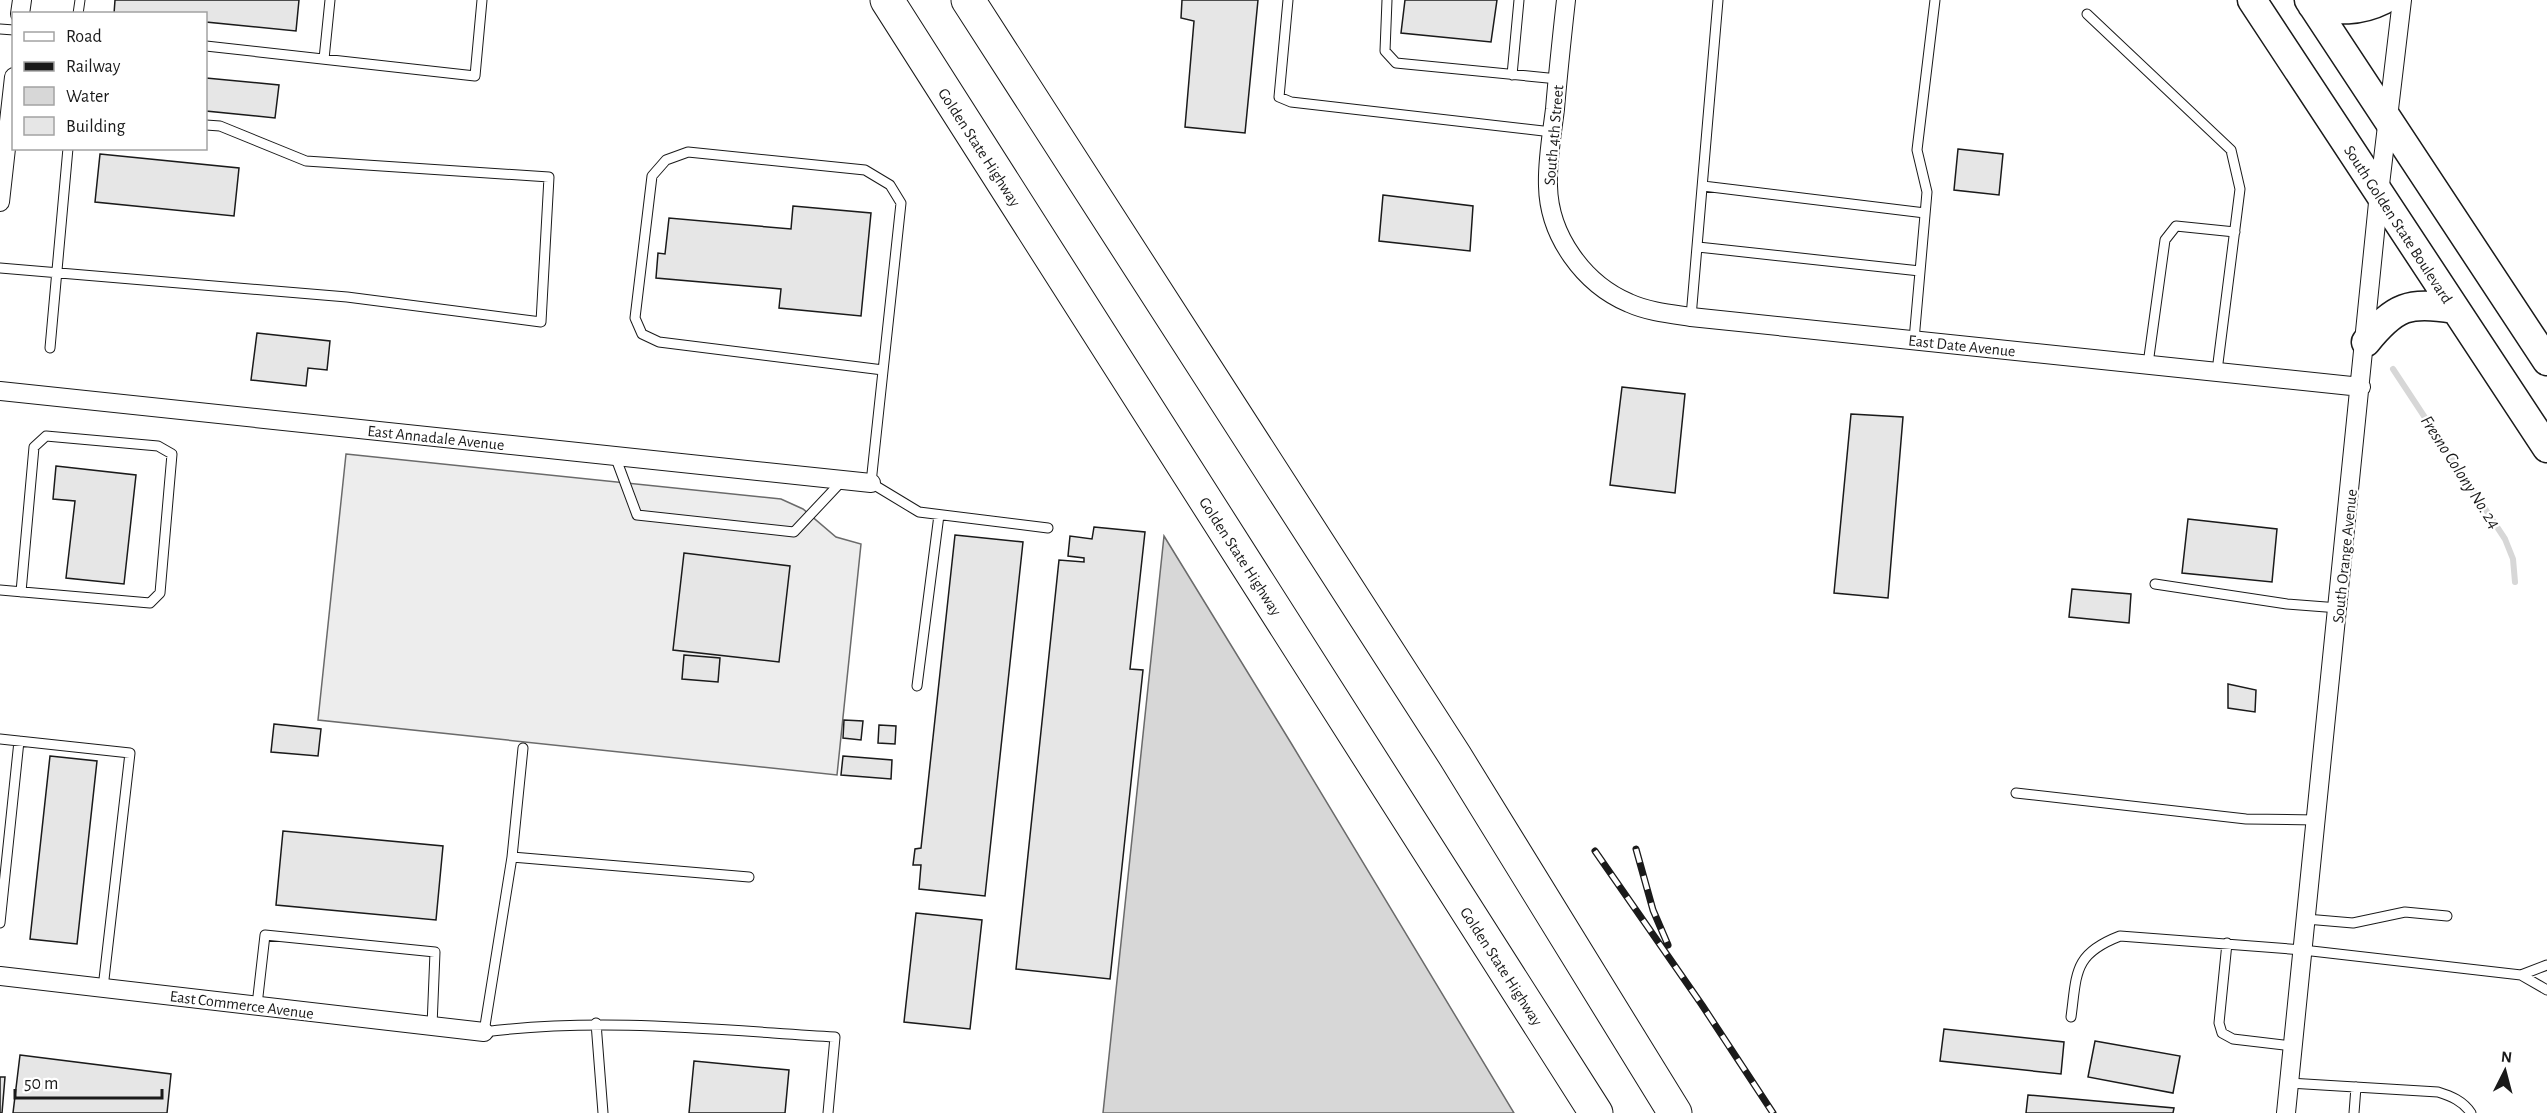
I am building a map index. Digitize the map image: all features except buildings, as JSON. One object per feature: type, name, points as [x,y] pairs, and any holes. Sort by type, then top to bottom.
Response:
[{"type":"highway","name":"Golden State Highway","points":[[887,0],[1596,1113]]},
{"type":"highway","points":[[968,0],[1455,756],[1675,1113]]},
{"type":"main road","name":"South Golden State Boulevard","points":[[2252,0],[2547,448]]},
{"type":"main road","points":[[2310,2],[2334,10],[2352,10],[2368,8],[2383,0]]},
{"type":"main road","points":[[2310,2],[2547,361]]},
{"type":"main road","points":[[2366,342],[2383,321],[2398,310],[2427,304],[2454,309]]},
{"type":"street","name":"South 4th Street","points":[[1566,0],[1548,188],[1550,207],[1565,247],[1577,265]]},
{"type":"street","name":"South Orange Avenue","points":[[2286,1113],[2366,342],[2379,193],[2402,0]]},
{"type":"street","points":[[0,202],[12,93]]},
{"type":"street","name":"East Date Avenue","points":[[1577,265],[1594,281],[1628,303],[1644,309],[1691,316],[2361,387]]},
{"type":"street","name":"East Annadale Avenue","points":[[0,391],[871,483]]},
{"type":"street","name":"East Commerce Avenue","points":[[0,975],[484,1032]]},
{"type":"lane","points":[[324,59],[330,0]]},
{"type":"lane","points":[[207,46],[475,76],[482,0]]},
{"type":"lane","points":[[1288,0],[1279,97],[1291,102],[1552,132]]},
{"type":"lane","points":[[1387,0],[1385,51],[1396,63],[1558,79]]},
{"type":"lane","points":[[1512,75],[1519,0]]},
{"type":"lane","points":[[1691,316],[1719,0]]},
{"type":"lane","points":[[1914,340],[1927,192],[1917,150],[1935,0]]},
{"type":"lane","points":[[2086,14],[2231,150],[2240,189],[2217,371]]},
{"type":"lane","points":[[0,268],[347,297],[541,322],[549,177],[306,161],[220,126],[207,125]]},
{"type":"lane","points":[[50,348],[68,150]]},
{"type":"lane","points":[[883,370],[659,342],[642,334],[635,318],[651,176],[666,160],[688,152],[865,170],[890,185],[901,203],[871,483],[919,512],[1048,528]]},
{"type":"lane","points":[[1703,186],[1925,213]]},
{"type":"lane","points":[[2148,364],[2165,240],[2176,226],[2235,232]]},
{"type":"lane","points":[[1698,247],[1920,271]]},
{"type":"lane","points":[[0,590],[21,592],[150,603],[160,593],[172,454],[158,446],[46,436],[34,447],[21,592]]},
{"type":"lane","points":[[615,456],[637,515],[794,532],[843,480]]},
{"type":"lane","points":[[917,686],[939,515]]},
{"type":"lane","points":[[2155,584],[2287,604],[2339,608]]},
{"type":"lane","points":[[0,739],[130,753],[103,988]]},
{"type":"lane","points":[[0,924],[20,741]]},
{"type":"lane","points":[[523,748],[512,856],[484,1032],[533,1026],[596,1023],[836,1037],[828,1113]]},
{"type":"lane","points":[[2016,793],[2246,819],[2316,820]]},
{"type":"lane","points":[[512,856],[749,877]]},
{"type":"lane","points":[[2306,919],[2353,923],[2405,912],[2447,916]]},
{"type":"lane","points":[[257,1005],[265,935],[435,952],[432,1026]]},
{"type":"lane","points":[[2071,1017],[2078,966],[2090,952],[2102,943],[2120,936],[2303,950],[2521,975],[2547,990]]},
{"type":"lane","points":[[2227,943],[2219,1023],[2222,1033],[2233,1039],[2293,1046]]},
{"type":"lane","points":[[2521,975],[2547,965]]},
{"type":"lane","points":[[596,1023],[603,1113]]},
{"type":"lane","points":[[2289,1083],[2438,1092],[2451,1096],[2464,1104],[2470,1113]]},
{"type":"lane","points":[[2354,1113],[2356,1087]]},
{"type":"shaded area","points":[[346,454],[781,499],[803,509],[836,537],[861,544],[837,775],[318,720]]},
{"type":"water","points":[[1164,536],[1291,743],[1514,1113],[1103,1113]]},
{"type":"waterway","name":"Fresno Colony No. 24","points":[[2393,369],[2505,539],[2513,559],[2515,582]]},
{"type":"railway","points":[[1636,849],[1653,910],[1668,945]]},
{"type":"railway","points":[[1595,851],[1702,1005],[1773,1113]]}]
